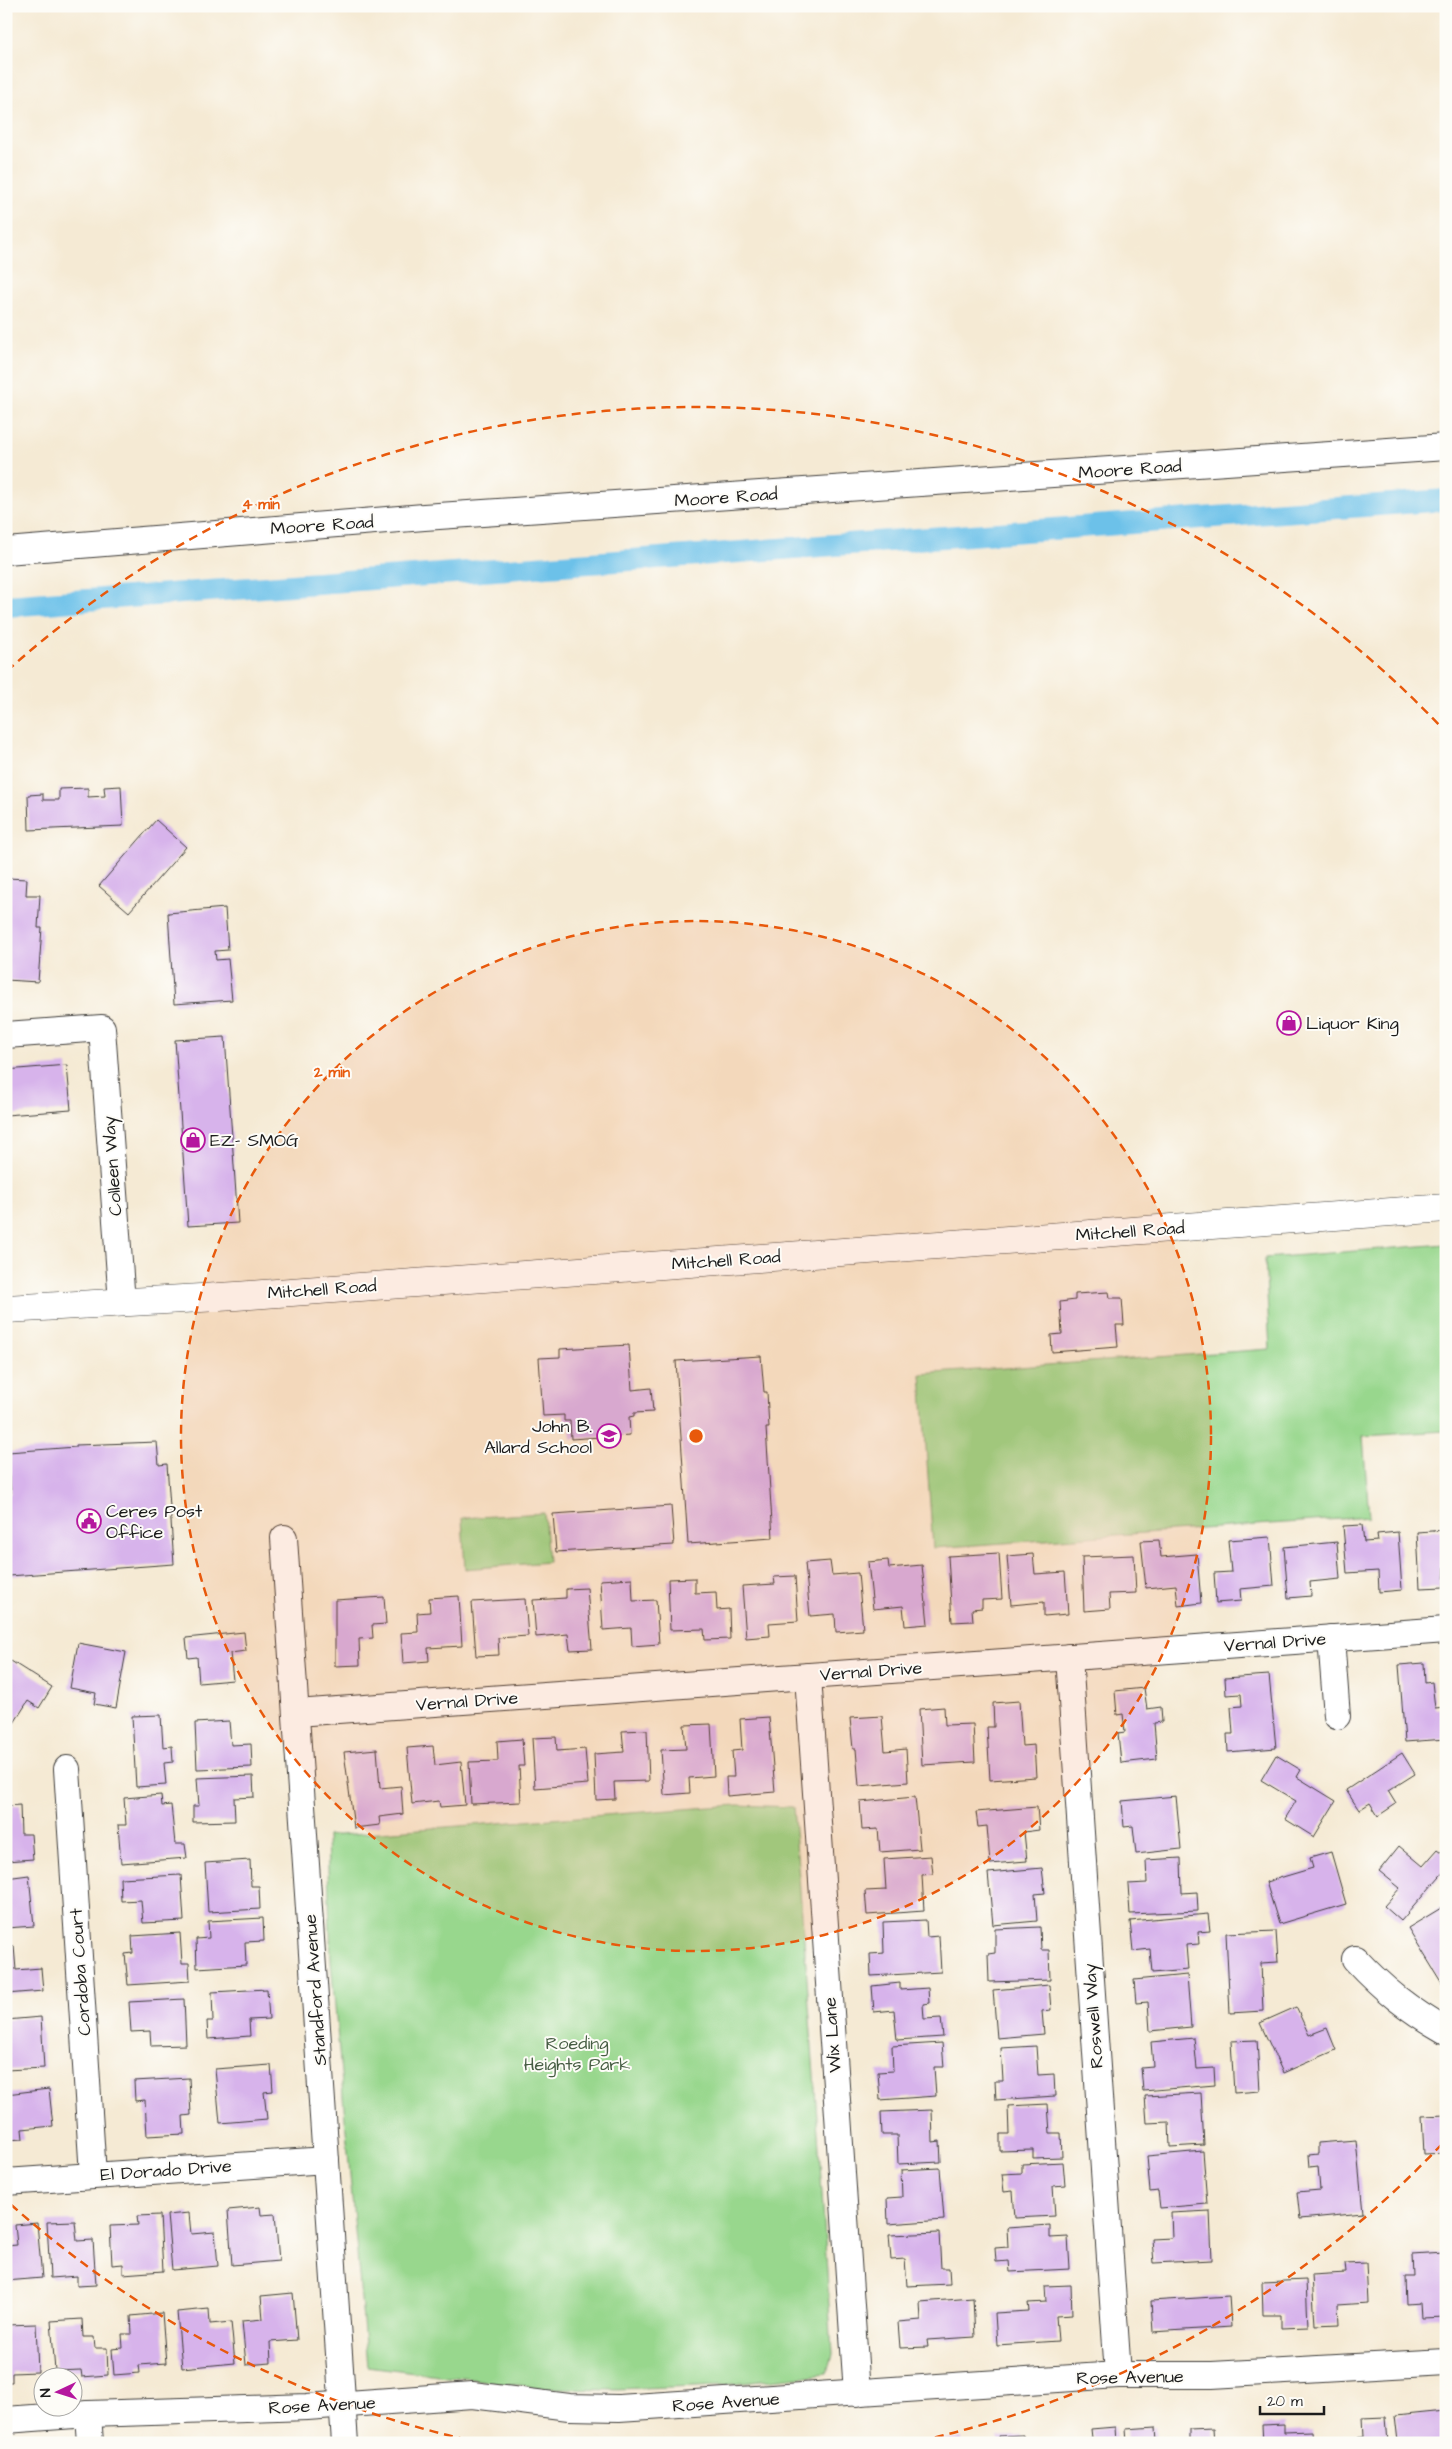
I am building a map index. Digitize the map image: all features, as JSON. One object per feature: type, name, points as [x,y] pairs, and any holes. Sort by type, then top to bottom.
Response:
[{"type":"street","name":"Moore Road","points":[[6,551],[424,517],[1446,447]]},
{"type":"street","name":"Colleen Way","points":[[6,1035],[102,1028],[122,1304]]},
{"type":"street","name":"Mitchell Road","points":[[6,1309],[122,1304],[1446,1208]]},
{"type":"street","name":"Standford Avenue","points":[[284,1538],[345,2443]]},
{"type":"street","name":"Vernal Drive","points":[[296,1713],[1446,1630]]},
{"type":"street","points":[[1330,1638],[1337,1716]]},
{"type":"street","name":"Roswell Way","points":[[1069,1657],[1118,2375]]},
{"type":"street","name":"Wix Lane","points":[[808,1676],[857,2394]]},
{"type":"street","name":"Cordoba Court","points":[[67,1769],[93,2175]]},
{"type":"street","points":[[1355,1959],[1390,1995],[1412,2012],[1446,2031]]},
{"type":"street","name":"El Dorado Drive","points":[[6,2182],[326,2160]]},
{"type":"street","name":"Rose Avenue","points":[[6,2420],[88,2414],[343,2405],[472,2395],[569,2407],[619,2408],[857,2394],[1118,2375],[1212,2375],[1446,2362]]},
{"type":"street","points":[[88,2414],[90,2443]]},
{"type":"green space","points":[[1446,1244],[1446,1431],[1363,1436],[1369,1517],[933,1548],[921,1374],[1270,1349],[1265,1258]]},
{"type":"green space","points":[[544,1513],[548,1562],[465,1569],[462,1518]]},
{"type":"green space","name":"Roeding Heights Park","points":[[737,1805],[793,1807],[832,2353],[827,2374],[724,2385],[616,2389],[543,2388],[367,2366],[331,1961],[327,1836]]},
{"type":"building","points":[[121,786],[123,826],[29,830],[28,795],[43,794],[43,800],[59,800],[59,789],[88,788],[88,797],[105,796],[104,787]]},
{"type":"building","points":[[156,820],[186,847],[129,912],[99,886]]},
{"type":"building","points":[[6,878],[27,879],[26,895],[40,895],[38,928],[42,928],[38,982],[6,980]]},
{"type":"building","points":[[225,908],[228,950],[215,951],[216,960],[228,959],[232,1000],[174,1004],[168,913]]},
{"type":"building","points":[[225,1037],[238,1223],[188,1226],[175,1040]]},
{"type":"building","points":[[67,1065],[71,1110],[6,1115],[6,1070]]},
{"type":"building","points":[[1109,1292],[1110,1298],[1122,1298],[1124,1325],[1116,1325],[1118,1347],[1052,1352],[1051,1335],[1062,1334],[1060,1302],[1075,1300],[1075,1294]]},
{"type":"building","points":[[629,1345],[632,1390],[651,1388],[653,1412],[634,1413],[634,1416],[629,1417],[630,1435],[571,1439],[570,1421],[564,1421],[564,1415],[543,1416],[539,1358],[560,1357],[560,1349]]},
{"type":"building","points":[[761,1356],[764,1392],[767,1392],[769,1428],[766,1428],[773,1538],[688,1544],[676,1361]]},
{"type":"building","name":"Ceres Post Office","points":[[157,1442],[159,1465],[167,1464],[174,1564],[9,1576],[6,1549],[6,1494],[11,1493],[8,1452],[76,1447],[76,1445]]},
{"type":"building","points":[[671,1506],[674,1545],[556,1552],[553,1514]]},
{"type":"building","points":[[1362,1525],[1364,1542],[1378,1541],[1377,1534],[1398,1532],[1402,1590],[1379,1592],[1378,1571],[1347,1573],[1343,1526]]},
{"type":"building","points":[[1446,1530],[1444,1587],[1420,1588],[1417,1532]]},
{"type":"building","points":[[1270,1537],[1274,1586],[1240,1589],[1241,1601],[1216,1603],[1214,1573],[1231,1572],[1228,1540]]},
{"type":"building","points":[[1159,1540],[1161,1557],[1197,1554],[1201,1603],[1178,1606],[1176,1585],[1146,1588],[1141,1541]]},
{"type":"building","points":[[1337,1542],[1340,1579],[1310,1582],[1311,1596],[1288,1598],[1284,1547]]},
{"type":"building","points":[[999,1553],[1002,1599],[982,1600],[982,1608],[972,1609],[973,1621],[952,1622],[948,1556]]},
{"type":"building","points":[[1033,1554],[1035,1574],[1065,1572],[1068,1614],[1044,1616],[1044,1602],[1011,1605],[1007,1556]]},
{"type":"building","points":[[1134,1555],[1136,1593],[1109,1594],[1110,1609],[1084,1611],[1082,1557]]},
{"type":"building","points":[[888,1560],[889,1568],[922,1565],[928,1624],[905,1626],[903,1606],[873,1609],[868,1562]]},
{"type":"building","points":[[830,1561],[832,1575],[858,1573],[863,1630],[836,1632],[835,1614],[810,1616],[805,1563]]},
{"type":"building","points":[[795,1576],[798,1621],[769,1623],[770,1636],[746,1638],[742,1586],[775,1584],[774,1577]]},
{"type":"building","points":[[632,1578],[633,1601],[656,1600],[659,1644],[632,1646],[631,1628],[603,1630],[600,1580]]},
{"type":"building","points":[[695,1578],[695,1593],[716,1592],[717,1610],[729,1609],[730,1639],[705,1640],[704,1629],[670,1630],[668,1579]]},
{"type":"building","points":[[587,1588],[592,1649],[570,1650],[568,1634],[536,1637],[533,1600],[566,1598],[566,1589]]},
{"type":"building","points":[[459,1596],[462,1646],[428,1648],[429,1661],[403,1663],[401,1633],[418,1632],[417,1613],[430,1612],[429,1598]]},
{"type":"building","points":[[384,1597],[386,1624],[372,1625],[373,1638],[359,1639],[360,1665],[335,1666],[335,1600]]},
{"type":"building","points":[[525,1599],[528,1636],[498,1638],[499,1655],[476,1656],[472,1602]]},
{"type":"building","points":[[244,1632],[246,1651],[230,1653],[233,1680],[199,1683],[197,1657],[188,1658],[186,1638]]},
{"type":"building","points":[[78,1643],[126,1652],[116,1708],[94,1704],[96,1693],[70,1688]]},
{"type":"building","points":[[11,1661],[52,1687],[39,1708],[28,1701],[14,1723],[6,1718],[6,1668]]},
{"type":"building","points":[[1424,1663],[1425,1683],[1432,1682],[1435,1708],[1446,1707],[1446,1739],[1405,1742],[1399,1665]]},
{"type":"building","points":[[1269,1675],[1276,1748],[1228,1752],[1227,1734],[1233,1734],[1231,1707],[1242,1706],[1241,1694],[1226,1695],[1225,1678]]},
{"type":"building","points":[[1144,1688],[1147,1709],[1161,1707],[1162,1722],[1154,1723],[1157,1759],[1121,1763],[1118,1733],[1125,1732],[1123,1714],[1117,1715],[1115,1691]]},
{"type":"building","points":[[1019,1701],[1022,1746],[1034,1745],[1036,1777],[990,1780],[987,1727],[994,1727],[993,1703]]},
{"type":"building","points":[[944,1707],[945,1725],[973,1724],[975,1762],[922,1765],[919,1709]]},
{"type":"building","points":[[161,1715],[163,1747],[172,1746],[173,1762],[164,1763],[166,1785],[136,1787],[132,1716]]},
{"type":"building","points":[[882,1716],[885,1751],[906,1749],[908,1782],[859,1786],[856,1749],[853,1749],[850,1718]]},
{"type":"building","points":[[769,1717],[775,1792],[727,1796],[726,1777],[734,1777],[732,1751],[742,1750],[740,1719]]},
{"type":"building","points":[[229,1721],[231,1745],[251,1744],[252,1767],[197,1769],[195,1723]]},
{"type":"building","points":[[711,1724],[714,1776],[689,1778],[690,1793],[664,1795],[661,1750],[686,1749],[684,1725]]},
{"type":"building","points":[[647,1730],[649,1781],[614,1782],[615,1799],[596,1800],[594,1754],[624,1752],[622,1731]]},
{"type":"building","points":[[556,1737],[557,1751],[585,1749],[588,1784],[535,1788],[532,1738]]},
{"type":"building","points":[[522,1739],[524,1766],[519,1766],[521,1802],[471,1804],[469,1762],[498,1761],[497,1741]]},
{"type":"building","points":[[433,1746],[435,1765],[461,1762],[465,1805],[440,1807],[439,1801],[412,1804],[407,1748]]},
{"type":"building","points":[[377,1749],[380,1788],[401,1786],[403,1814],[379,1817],[380,1825],[354,1828],[344,1752]]},
{"type":"building","points":[[1402,1753],[1415,1774],[1388,1791],[1396,1804],[1378,1816],[1370,1803],[1359,1810],[1346,1790]]},
{"type":"building","points":[[1276,1755],[1301,1770],[1297,1777],[1336,1801],[1314,1837],[1285,1819],[1296,1801],[1261,1780]]},
{"type":"building","points":[[253,1776],[254,1797],[234,1798],[235,1821],[193,1822],[193,1806],[199,1806],[197,1778]]},
{"type":"building","points":[[161,1795],[162,1806],[171,1805],[175,1844],[185,1844],[187,1858],[121,1863],[118,1825],[126,1825],[124,1798]]},
{"type":"building","points":[[1176,1796],[1181,1849],[1136,1854],[1133,1826],[1124,1827],[1122,1801]]},
{"type":"building","points":[[915,1797],[920,1849],[880,1852],[878,1829],[862,1830],[860,1802]]},
{"type":"building","points":[[20,1805],[21,1834],[31,1834],[33,1859],[6,1861],[6,1806]]},
{"type":"building","points":[[1037,1807],[1039,1830],[1024,1832],[1027,1861],[990,1864],[987,1826],[978,1827],[976,1812]]},
{"type":"building","points":[[1399,1846],[1423,1866],[1438,1849],[1446,1855],[1446,1869],[1401,1921],[1384,1906],[1400,1888],[1379,1871]]},
{"type":"building","points":[[1331,1852],[1346,1904],[1279,1924],[1266,1882],[1313,1868],[1310,1858]]},
{"type":"building","points":[[931,1856],[933,1874],[922,1875],[924,1911],[867,1915],[865,1891],[886,1890],[884,1859]]},
{"type":"building","points":[[1181,1858],[1182,1893],[1197,1892],[1198,1911],[1130,1914],[1128,1884],[1147,1883],[1146,1860]]},
{"type":"building","points":[[250,1860],[251,1886],[259,1886],[260,1909],[208,1912],[205,1863]]},
{"type":"building","points":[[1042,1868],[1045,1893],[1035,1894],[1037,1921],[993,1925],[988,1873]]},
{"type":"building","points":[[29,1875],[34,1926],[6,1928],[6,1878]]},
{"type":"building","points":[[181,1875],[184,1921],[143,1923],[141,1900],[121,1901],[120,1878]]},
{"type":"building","points":[[1446,1905],[1446,1990],[1408,1928]]},
{"type":"building","points":[[1208,1914],[1210,1931],[1198,1932],[1199,1944],[1186,1945],[1188,1970],[1152,1973],[1150,1949],[1133,1951],[1130,1921]]},
{"type":"building","points":[[263,1918],[264,1941],[245,1942],[246,1965],[197,1968],[196,1939],[209,1938],[208,1921]]},
{"type":"building","points":[[926,1920],[927,1937],[939,1936],[941,1972],[871,1976],[870,1954],[884,1953],[883,1922]]},
{"type":"building","points":[[1040,1927],[1041,1950],[1049,1950],[1050,1980],[989,1982],[988,1954],[995,1953],[995,1929]]},
{"type":"building","points":[[1276,1931],[1278,1962],[1261,1963],[1263,2011],[1230,2013],[1226,1933]]},
{"type":"building","points":[[180,1933],[182,1963],[189,1963],[190,1981],[128,1985],[125,1954],[133,1953],[132,1936]]},
{"type":"building","points":[[14,1946],[16,1970],[41,1968],[43,1991],[6,1994],[6,1947]]},
{"type":"building","points":[[1187,1975],[1191,2027],[1150,2031],[1148,2002],[1136,2003],[1134,1980]]},
{"type":"building","points":[[900,1983],[900,1990],[928,1988],[929,2003],[923,2004],[924,2019],[941,2018],[943,2037],[897,2040],[894,2010],[874,2012],[872,1986]]},
{"type":"building","points":[[1049,1985],[1051,2010],[1042,2011],[1044,2034],[997,2038],[993,1990]]},
{"type":"building","points":[[267,1989],[269,2019],[249,2020],[250,2036],[208,2039],[207,2021],[213,2021],[212,1992]]},
{"type":"building","points":[[184,1999],[186,2045],[151,2046],[150,2031],[131,2032],[129,2002]]},
{"type":"building","points":[[1296,2007],[1309,2035],[1327,2028],[1336,2050],[1283,2073],[1260,2023]]},
{"type":"building","points":[[41,2017],[44,2068],[6,2070],[6,2020]]},
{"type":"building","points":[[1194,2038],[1197,2069],[1214,2068],[1215,2085],[1143,2091],[1141,2067],[1153,2066],[1151,2042]]},
{"type":"building","points":[[1257,2040],[1260,2091],[1234,2093],[1231,2041]]},
{"type":"building","points":[[942,2043],[944,2067],[934,2067],[936,2096],[880,2100],[878,2072],[893,2071],[892,2046]]},
{"type":"building","points":[[1036,2046],[1038,2075],[1054,2074],[1055,2096],[996,2100],[995,2081],[1003,2081],[1001,2048]]},
{"type":"building","points":[[271,2065],[273,2091],[264,2092],[267,2119],[220,2123],[215,2069]]},
{"type":"building","points":[[189,2078],[191,2115],[183,2116],[184,2134],[147,2136],[145,2100],[135,2101],[134,2081]]},
{"type":"building","points":[[49,2089],[53,2126],[22,2129],[23,2139],[6,2140],[6,2094]]},
{"type":"building","points":[[1201,2093],[1204,2145],[1170,2147],[1169,2122],[1147,2123],[1145,2096]]},
{"type":"building","points":[[1048,2104],[1050,2133],[1061,2133],[1062,2157],[1033,2158],[1033,2150],[1000,2151],[1000,2134],[1009,2134],[1008,2106]]},
{"type":"building","points":[[932,2110],[933,2142],[940,2141],[941,2162],[898,2164],[897,2135],[882,2135],[881,2112]]},
{"type":"building","points":[[1446,2115],[1446,2153],[1424,2154],[1422,2116]]},
{"type":"building","points":[[1356,2140],[1363,2213],[1300,2219],[1297,2192],[1320,2190],[1318,2166],[1310,2167],[1309,2155],[1318,2154],[1318,2143]]},
{"type":"building","points":[[1203,2151],[1207,2204],[1160,2208],[1158,2191],[1150,2192],[1147,2156]]},
{"type":"building","points":[[1063,2162],[1065,2185],[1053,2186],[1055,2216],[1015,2218],[1013,2191],[1004,2192],[1002,2174],[1022,2173],[1022,2164]]},
{"type":"building","points":[[940,2168],[944,2220],[888,2224],[887,2198],[902,2197],[901,2170]]},
{"type":"building","points":[[260,2207],[261,2215],[275,2214],[279,2261],[232,2265],[228,2210]]},
{"type":"building","points":[[1210,2211],[1212,2260],[1154,2263],[1152,2239],[1172,2238],[1171,2213]]},
{"type":"building","points":[[189,2213],[191,2234],[215,2232],[218,2266],[172,2270],[167,2215]]},
{"type":"building","points":[[160,2215],[163,2271],[123,2274],[123,2264],[112,2265],[110,2226],[138,2225],[137,2216]]},
{"type":"building","points":[[75,2221],[77,2241],[93,2240],[96,2285],[77,2286],[77,2276],[50,2278],[47,2222]]},
{"type":"building","points":[[37,2223],[42,2278],[6,2281],[6,2246],[17,2245],[15,2225]]},
{"type":"building","points":[[1050,2225],[1050,2238],[1068,2237],[1070,2269],[1010,2272],[1009,2261],[996,2262],[995,2248],[1008,2247],[1007,2228]]},
{"type":"building","points":[[939,2233],[941,2268],[949,2268],[950,2284],[907,2286],[905,2259],[891,2260],[889,2235]]},
{"type":"building","points":[[1444,2253],[1446,2317],[1421,2318],[1420,2303],[1406,2304],[1405,2277],[1414,2277],[1413,2255]]},
{"type":"building","points":[[1366,2263],[1368,2303],[1338,2305],[1339,2324],[1315,2325],[1312,2275],[1346,2273],[1345,2264]]},
{"type":"building","points":[[1306,2280],[1308,2327],[1281,2328],[1281,2315],[1263,2315],[1262,2282]]},
{"type":"building","points":[[1071,2285],[1072,2315],[1056,2316],[1058,2341],[997,2345],[995,2313],[1029,2311],[1028,2303],[1046,2302],[1045,2286]]},
{"type":"building","points":[[293,2293],[297,2340],[270,2342],[271,2363],[246,2365],[242,2321],[263,2319],[261,2296]]},
{"type":"building","points":[[1229,2296],[1231,2327],[1153,2332],[1151,2301]]},
{"type":"building","points":[[973,2298],[975,2337],[927,2340],[928,2347],[900,2348],[898,2322],[921,2320],[920,2302]]},
{"type":"building","points":[[209,2309],[210,2324],[231,2322],[235,2363],[182,2368],[177,2312]]},
{"type":"building","points":[[162,2313],[166,2363],[139,2365],[140,2373],[114,2375],[112,2349],[123,2348],[122,2334],[132,2334],[131,2316]]},
{"type":"building","points":[[82,2319],[83,2337],[94,2337],[95,2348],[107,2348],[108,2375],[82,2377],[82,2366],[55,2366],[51,2321]]},
{"type":"building","points":[[36,2324],[38,2366],[32,2366],[32,2372],[12,2373],[12,2382],[6,2382],[6,2325]]},
{"type":"building","points":[[1445,2411],[1446,2443],[1398,2443],[1395,2416]]},
{"type":"building","points":[[1386,2417],[1388,2443],[1340,2443],[1340,2439],[1364,2437],[1363,2418]]},
{"type":"building","points":[[1284,2424],[1284,2432],[1312,2431],[1313,2443],[1263,2443],[1262,2425]]},
{"type":"building","points":[[1115,2427],[1116,2443],[1059,2443],[1092,2438],[1091,2429]]},
{"type":"building","points":[[1155,2427],[1156,2443],[1127,2443],[1126,2429]]},
{"type":"building","points":[[1213,2428],[1214,2443],[1189,2443],[1189,2429]]},
{"type":"building","points":[[1023,2435],[1023,2443],[1000,2443],[999,2436]]},
{"type":"building","points":[[962,2438],[962,2443],[936,2443],[936,2440]]},
{"type":"waterway","points":[[6,606],[1446,500]]},
{"type":"place","name":"Liquor King","points":[[1289,1023]]},
{"type":"place","name":"EZ- SMOG","points":[[193,1140]]},
{"type":"place","name":"John B. Allard School","points":[[609,1436]]},
{"type":"place","name":"Ceres Post Office","points":[[89,1521]]}]
